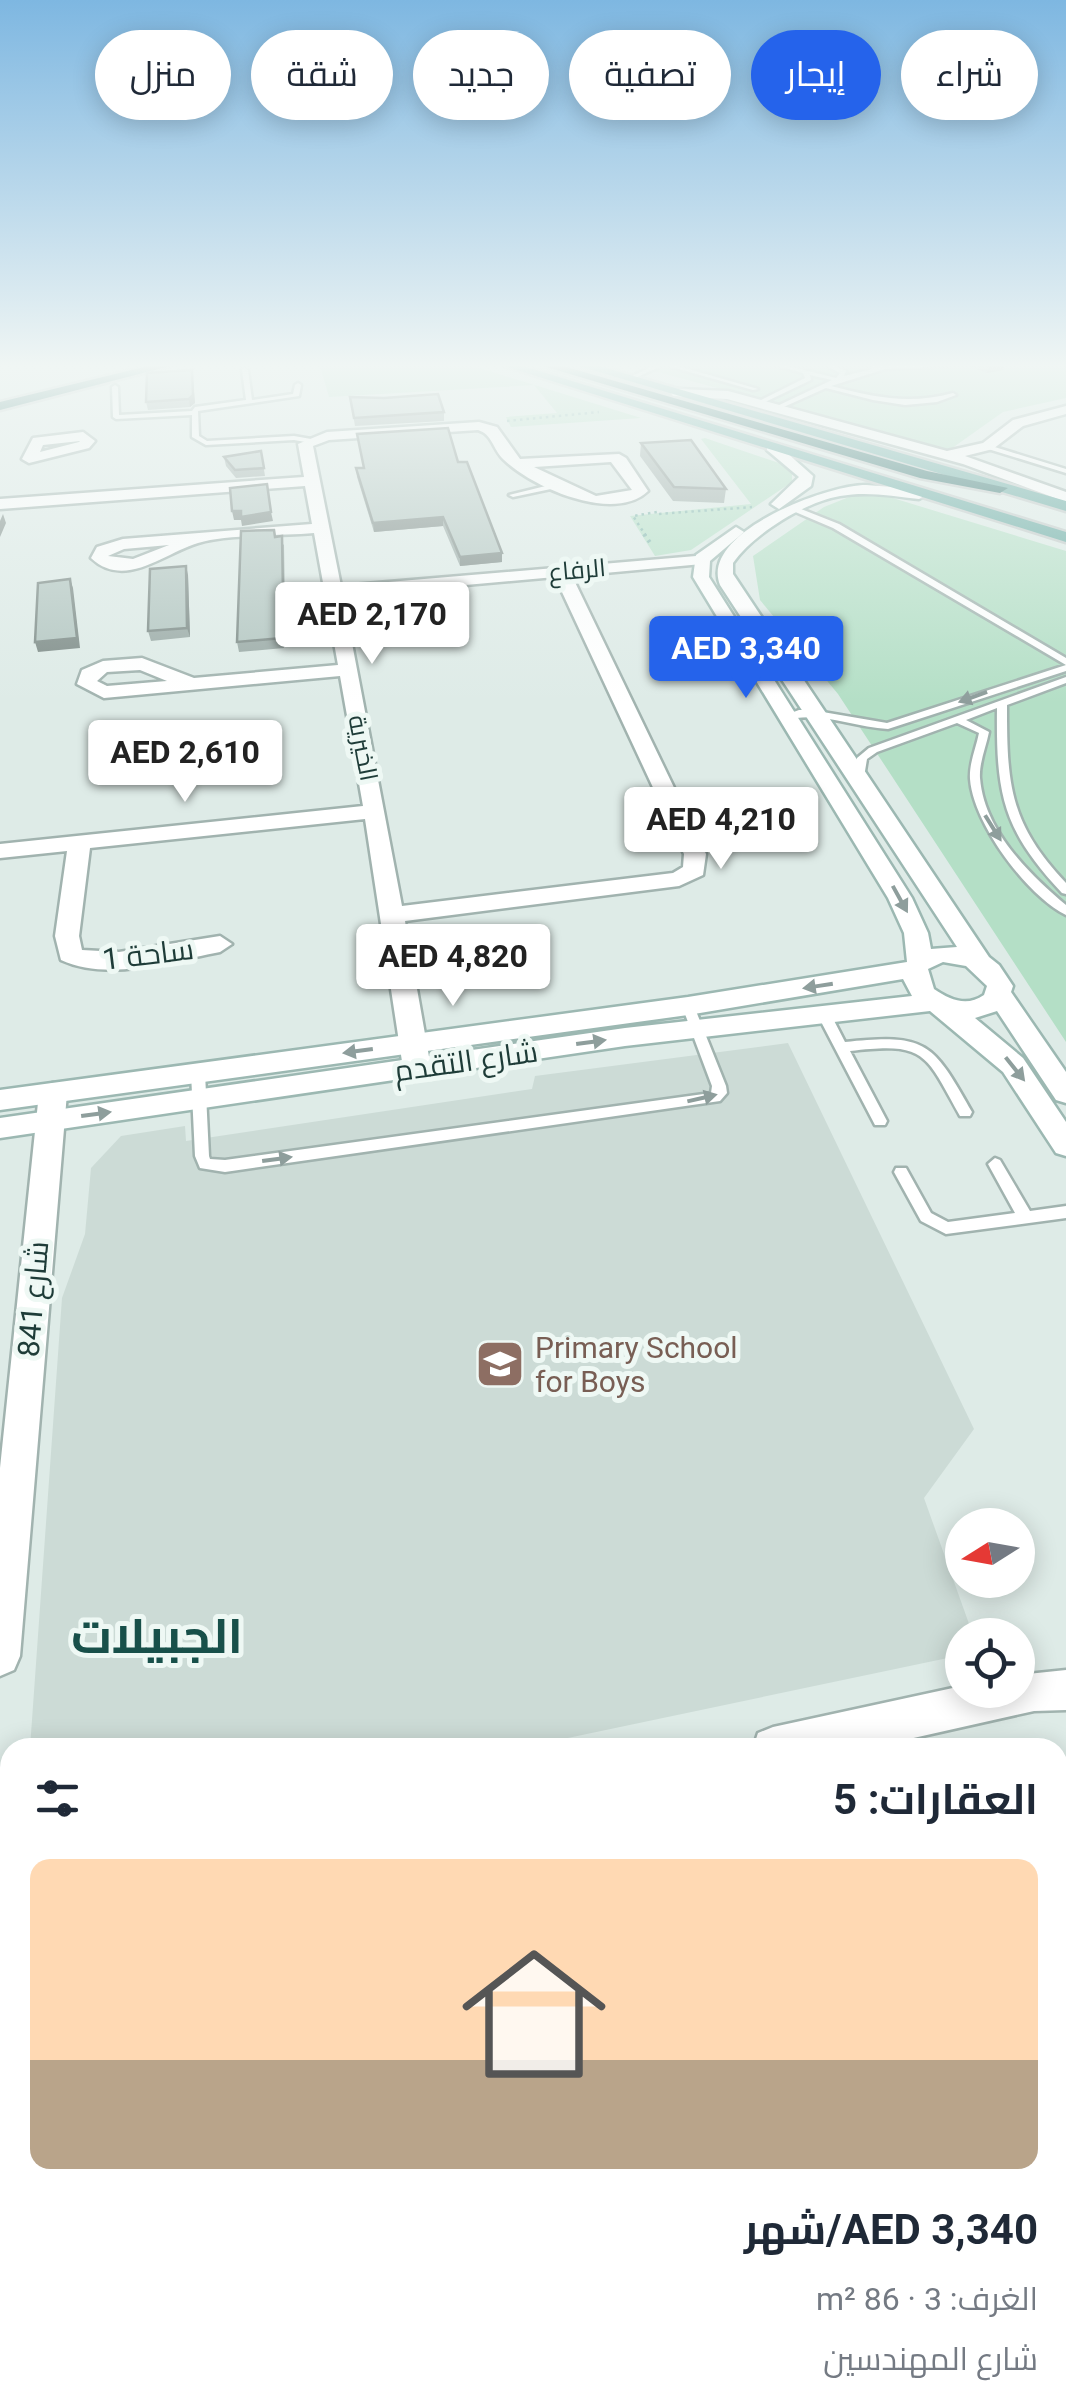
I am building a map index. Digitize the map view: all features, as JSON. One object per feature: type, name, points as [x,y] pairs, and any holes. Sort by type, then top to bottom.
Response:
[{"type":"highway","points":[[974,478],[998,480]]},
{"type":"main road","points":[[870,478],[1066,537]]},
{"type":"main road","points":[[992,478],[1066,506]]},
{"type":"street","points":[[0,504],[20,478]]},
{"type":"street","points":[[160,478],[312,481]]},
{"type":"street","points":[[551,478],[594,500],[639,494],[630,478]]},
{"type":"street","points":[[804,478],[806,483],[786,507],[732,552],[724,567],[729,586],[979,962],[996,977],[999,994],[1064,1087]]},
{"type":"street","points":[[995,478],[1066,497]]},
{"type":"street","name":"الخيرية","points":[[312,481],[415,1055]]},
{"type":"street","points":[[919,494],[849,490],[786,507],[711,549],[702,559],[701,577],[900,898],[916,933],[916,986],[1013,1065],[1066,1145]]},
{"type":"street","points":[[194,538],[156,558],[107,563],[100,555],[108,547],[130,543],[194,538],[322,528]]},
{"type":"street","points":[[130,543],[130,562]]},
{"type":"street","name":"الرفاع","points":[[334,592],[702,559]]},
{"type":"street","points":[[392,915],[678,879],[695,870],[695,854],[561,571]]},
{"type":"street","points":[[192,684],[148,666],[123,665],[93,671],[87,684],[96,691],[123,691],[348,670]]},
{"type":"street","points":[[123,665],[123,691]]},
{"type":"street","name":"الخيرية","points":[[0,852],[374,811]]},
{"type":"street","name":"ساحة 1","points":[[79,843],[68,936],[70,954],[77,960],[101,962],[220,944]]},
{"type":"street","name":"شارع التقدم","points":[[0,1128],[51,1107],[693,1017],[917,966],[953,954],[979,962]]},
{"type":"street","name":"شارع التقدم","points":[[693,1017],[940,1005],[985,1007],[999,994]]},
{"type":"street","name":"شارع التقدم","points":[[0,1100],[51,1107]]},
{"type":"street","name":"شارع 841","points":[[0,1656],[51,1107]]},
{"type":"street","points":[[818,1738],[1034,1691],[1066,1690]]},
{"type":"lane","points":[[512,495],[562,484]]},
{"type":"lane","points":[[786,507],[836,526],[1066,665]]},
{"type":"lane","points":[[785,717],[814,711],[865,725],[888,726],[1066,665]]},
{"type":"lane","points":[[859,781],[862,758],[873,750],[1066,680]]},
{"type":"lane","points":[[1002,703],[1000,772],[1009,811],[1031,851],[1066,890]]},
{"type":"lane","points":[[956,719],[984,732],[975,777],[984,814],[1016,860],[1066,911]]},
{"type":"lane","points":[[823,1012],[880,1121]]},
{"type":"lane","points":[[199,1086],[202,1156],[206,1164],[214,1166],[706,1098],[720,1093],[720,1086],[693,1017]]},
{"type":"lane","points":[[840,1047],[896,1041],[917,1046],[933,1056],[965,1112]]},
{"type":"lane","points":[[995,1164],[1026,1218]]},
{"type":"lane","points":[[901,1172],[926,1217],[946,1228],[1066,1212]]},
{"type":"path","points":[[639,494],[659,514]]},
{"type":"path","points":[[663,562],[633,516],[786,507]]},
{"type":"shaded area","name":"Primary School for Boys","points":[[788,1043],[974,1429],[924,1498],[945,1557],[945,1598],[960,1598],[967,1618],[945,1618],[945,1659],[568,1738],[31,1738],[62,1298],[85,1234],[91,1168],[121,1136],[185,1126],[186,1141],[532,1089],[535,1076]]},
{"type":"green space","points":[[731,478],[792,478],[691,550],[655,556],[630,516],[751,504]]},
{"type":"green space","points":[[854,495],[883,495],[1066,551],[1066,1042],[838,694],[760,600],[753,556],[824,507]]},
{"type":"building","points":[[359,478],[473,478],[502,553],[460,557],[443,517],[373,523]]},
{"type":"building","points":[[668,478],[718,478],[726,489],[674,487]]},
{"type":"building","points":[[267,484],[271,512],[241,517],[241,511],[232,511],[230,488]]},
{"type":"building","points":[[274,530],[275,537],[282,536],[283,594],[277,594],[282,638],[237,642],[241,531]]},
{"type":"building","points":[[186,566],[187,628],[148,631],[150,569]]},
{"type":"building","points":[[70,579],[77,638],[35,642],[38,583]]},
{"type":"place","name":"Primary School for Boys","points":[[500,1364]]},
{"type":"district","name":"الجبيلات","points":[[157,1636]]}]
